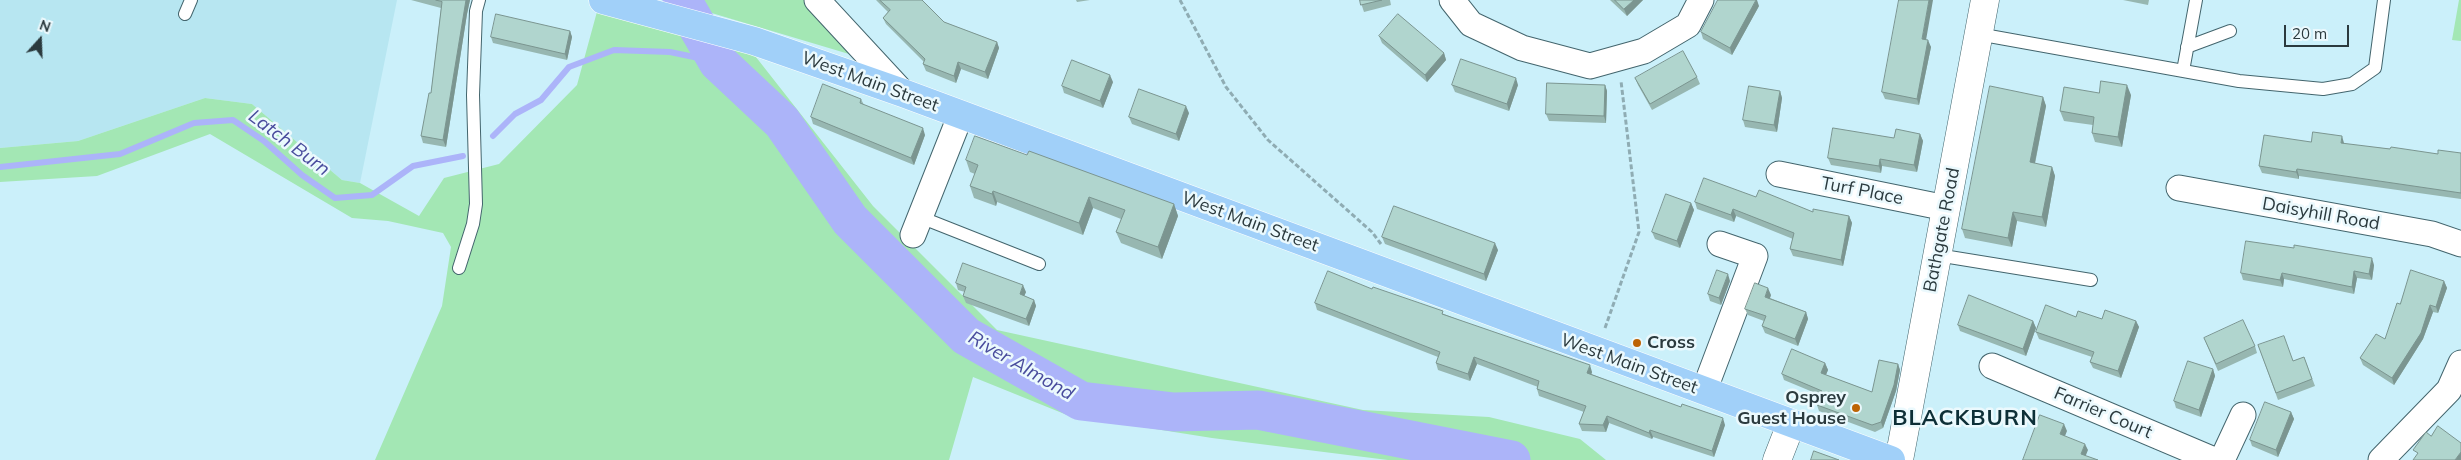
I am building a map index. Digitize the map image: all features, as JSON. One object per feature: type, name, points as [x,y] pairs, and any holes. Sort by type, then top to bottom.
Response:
[{"type":"main road","name":"West Main Street","points":[[603,0],[754,41],[903,93],[1891,460]]},
{"type":"main road","name":"Bathgate Road","points":[[1899,460],[1984,0]]},
{"type":"main road","points":[[1777,460],[1791,424]]},
{"type":"street","points":[[817,0],[903,93]]},
{"type":"street","points":[[1452,0],[1471,24],[1522,48],[1590,66],[1644,51],[1688,25],[1701,0]]},
{"type":"street","points":[[917,226],[960,114]]},
{"type":"street","name":"Turf Place","points":[[1779,174],[1946,208]]},
{"type":"street","name":"Daisyhill Road","points":[[2179,188],[2432,234],[2461,244]]},
{"type":"street","points":[[1704,391],[1754,256],[1720,244]]},
{"type":"street","points":[[2381,460],[2455,395],[2461,362]]},
{"type":"street","name":"Farrier Court","points":[[1992,366],[2214,460]]},
{"type":"street","points":[[2222,460],[2243,415]]},
{"type":"lane","points":[[185,14],[191,0]]},
{"type":"lane","points":[[459,268],[473,224],[476,204],[473,95],[476,11],[479,0]]},
{"type":"lane","points":[[2183,71],[2196,0]]},
{"type":"lane","points":[[1978,34],[2239,81],[2323,89],[2352,84],[2375,68],[2384,0]]},
{"type":"lane","points":[[2187,47],[2230,31]]},
{"type":"lane","points":[[917,226],[1039,264]]},
{"type":"lane","points":[[1937,255],[2091,280]]},
{"type":"path","points":[[1180,0],[1226,88],[1268,140],[1372,232],[1384,247]]},
{"type":"path","points":[[1597,352],[1639,232],[1618,58]]},
{"type":"shaded area","points":[[0,0],[397,0],[360,183],[342,180],[252,104],[205,98],[78,141],[0,148]]},
{"type":"green space","points":[[668,0],[804,0],[859,57]]},
{"type":"green space","points":[[2459,0],[2461,0],[2461,41],[2452,40]]},
{"type":"green space","points":[[598,8],[752,52],[873,206],[997,330],[1363,410],[1489,417],[1580,439],[1606,460],[1388,460],[1212,438],[1067,415],[973,377],[949,460],[375,460],[442,306],[451,247],[443,233],[388,221],[352,218],[210,134],[97,176],[0,182],[0,148],[78,141],[205,98],[252,104],[342,180],[360,183],[419,216],[444,178],[499,164],[577,85]]},
{"type":"building","points":[[436,0],[466,0],[443,140],[421,136],[429,93],[431,93],[442,2]]},
{"type":"building","points":[[880,0],[922,0],[944,22],[997,42],[985,72],[958,62],[954,76],[923,64],[925,59],[883,18],[890,10]]},
{"type":"building","points":[[1360,0],[1382,0],[1361,5]]},
{"type":"building","points":[[1615,0],[1634,0],[1624,9]]},
{"type":"building","points":[[1718,0],[1756,0],[1730,48],[1701,32]]},
{"type":"building","points":[[1899,0],[1929,0],[1922,39],[1928,40],[1917,99],[1882,92]]},
{"type":"building","points":[[496,14],[570,31],[565,54],[491,37]]},
{"type":"building","points":[[1398,14],[1444,53],[1425,75],[1379,36]]},
{"type":"building","points":[[1683,51],[1697,77],[1650,104],[1635,78]]},
{"type":"building","points":[[1461,59],[1516,78],[1507,104],[1452,85]]},
{"type":"building","points":[[1072,60],[1110,75],[1100,101],[1062,86]]},
{"type":"building","points":[[2101,81],[2127,85],[2118,137],[2092,133],[2094,117],[2060,111],[2064,87],[2099,93]]},
{"type":"building","points":[[1547,83],[1605,85],[1604,116],[1546,114]]},
{"type":"building","points":[[823,84],[861,99],[860,103],[923,128],[911,158],[811,117]]},
{"type":"building","points":[[1749,86],[1780,91],[1774,125],[1743,120]]},
{"type":"building","points":[[1990,86],[2043,97],[2030,162],[2052,167],[2042,217],[2013,212],[2008,238],[1962,229]]},
{"type":"building","points":[[1139,89],[1186,106],[1176,134],[1129,117]]},
{"type":"building","points":[[1833,128],[1894,138],[1896,129],[1920,134],[1914,165],[1880,159],[1879,166],[1828,158]]},
{"type":"building","points":[[2313,132],[2342,136],[2341,143],[2390,149],[2391,147],[2438,154],[2438,150],[2461,153],[2461,193],[2297,169],[2296,172],[2259,166],[2264,135],[2311,142]]},
{"type":"building","points":[[975,136],[1027,155],[1029,151],[1174,204],[1158,247],[1116,232],[1125,210],[1089,197],[1079,223],[993,191],[992,194],[970,186],[978,165],[966,160]]},
{"type":"building","points":[[1704,178],[1756,197],[1759,190],[1813,212],[1813,209],[1849,216],[1841,260],[1790,249],[1794,233],[1733,209],[1731,215],[1695,202]]},
{"type":"building","points":[[1666,194],[1691,203],[1677,241],[1652,232]]},
{"type":"building","points":[[1394,206],[1495,243],[1484,274],[1382,237]]},
{"type":"building","points":[[2246,241],[2294,248],[2294,245],[2372,258],[2369,274],[2354,271],[2352,287],[2282,273],[2280,280],[2241,273]]},
{"type":"building","points":[[963,263],[1023,285],[1020,294],[1034,300],[1026,319],[963,296],[966,287],[956,283]]},
{"type":"building","points":[[1717,270],[1728,274],[1719,298],[1708,294]]},
{"type":"building","points":[[2411,270],[2444,281],[2436,307],[2430,305],[2421,333],[2392,378],[2360,358],[2376,334],[2385,339],[2397,303],[2400,304]]},
{"type":"building","points":[[1328,271],[1372,289],[1373,287],[1443,311],[1442,314],[1590,365],[1587,373],[1681,407],[1682,404],[1723,418],[1712,451],[1650,430],[1649,433],[1607,416],[1603,425],[1579,424],[1586,406],[1537,389],[1539,381],[1474,357],[1468,374],[1436,363],[1440,352],[1315,303]]},
{"type":"building","points":[[1755,283],[1768,288],[1765,297],[1806,312],[1795,339],[1762,326],[1766,316],[1745,309]]},
{"type":"building","points":[[1969,295],[2033,321],[2023,349],[1958,325]]},
{"type":"building","points":[[2046,305],[2076,317],[2078,311],[2102,319],[2105,310],[2136,321],[2118,371],[2090,362],[2094,352],[2036,332]]},
{"type":"building","points":[[2243,320],[2255,346],[2216,364],[2204,338]]},
{"type":"building","points":[[2284,336],[2293,361],[2304,357],[2312,379],[2276,393],[2258,345]]},
{"type":"building","points":[[1792,349],[1825,363],[1821,373],[1872,392],[1879,360],[1898,364],[1894,385],[1881,422],[1872,425],[1817,405],[1822,391],[1782,374]]},
{"type":"building","points":[[2188,361],[2213,369],[2199,410],[2174,401]]},
{"type":"building","points":[[2265,402],[2291,412],[2276,450],[2250,440]]},
{"type":"building","points":[[2040,415],[2064,424],[2060,434],[2085,444],[2081,454],[2098,460],[2023,460]]},
{"type":"building","points":[[2438,426],[2461,443],[2461,452],[2455,460],[2413,460],[2418,453],[2413,450],[2426,432],[2431,436]]},
{"type":"building","points":[[1814,451],[1839,460],[1811,460]]},
{"type":"waterway","name":"River Almond","points":[[682,0],[718,62],[782,122],[850,220],[966,336],[1081,401],[1174,412],[1258,410],[1511,460]]},
{"type":"waterway","name":"Latch Burn","points":[[493,136],[515,114],[541,100],[569,67],[614,50],[670,52],[718,62]]},
{"type":"waterway","name":"Latch Burn","points":[[0,167],[120,154],[194,123],[233,120],[264,141],[302,175],[335,198],[372,195],[413,166],[463,156]]},
{"type":"place","name":"Cross","points":[[1637,343]]},
{"type":"place","name":"Osprey Guest House","points":[[1856,408]]},
{"type":"district","name":"BLACKBURN","points":[[1965,418]]}]
